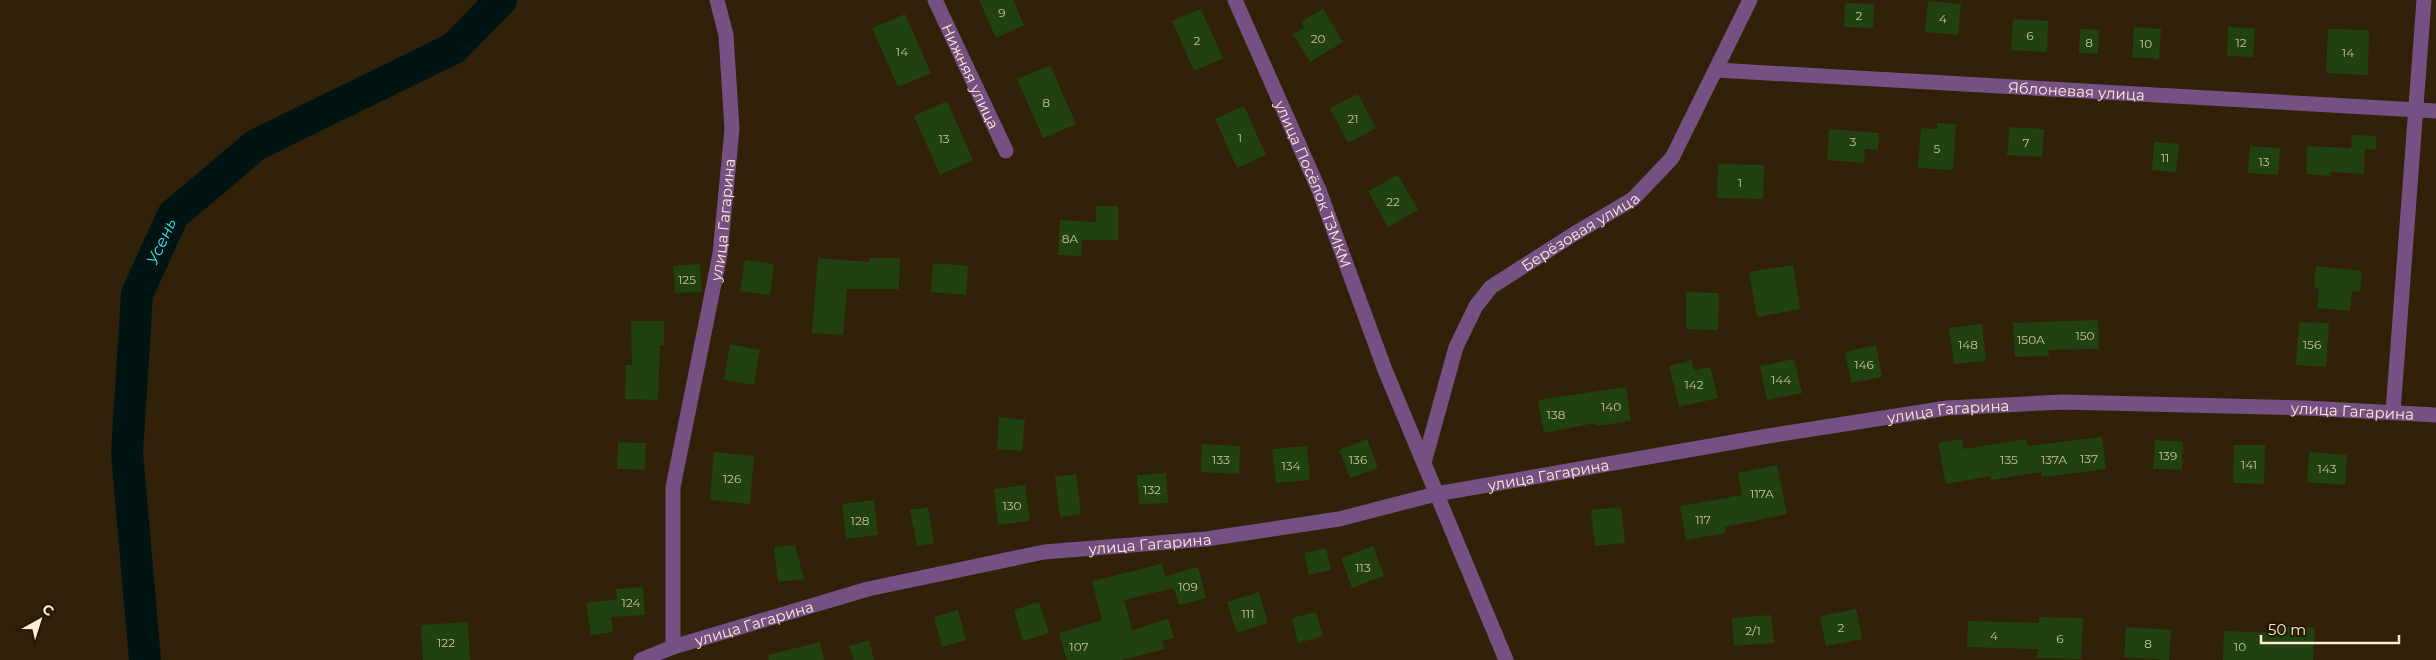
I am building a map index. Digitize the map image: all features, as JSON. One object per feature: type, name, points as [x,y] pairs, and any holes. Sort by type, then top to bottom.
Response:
[{"type":"street","name":"улица Гагарина","points":[[673,647],[673,487],[720,254],[732,129],[726,35],[717,0]]},
{"type":"street","name":"Нижняя улица","points":[[934,0],[1006,152]]},
{"type":"street","name":"улица Посёлок ТЗМКМ","points":[[1235,0],[1319,190],[1385,370],[1506,660]]},
{"type":"street","name":"Берёзовая улица","points":[[1424,463],[1456,347],[1476,306],[1491,287],[1633,199],[1672,158],[1750,0]]},
{"type":"street","points":[[2393,412],[2424,0]]},
{"type":"street","name":"Яблоневая улица","points":[[1716,70],[2436,111]]},
{"type":"street","name":"улица Гагарина","points":[[641,660],[673,647],[868,589],[1044,552],[1206,539],[1339,519],[1436,494],[1758,438],[1947,408],[2063,402],[2393,412],[2436,415]]},
{"type":"building","points":[[979,0],[1013,0],[1024,25],[996,38]]},
{"type":"building","points":[[1928,1],[1961,4],[1958,35],[1925,32]]},
{"type":"building","points":[[1845,3],[1874,4],[1873,28],[1844,27]]},
{"type":"building","points":[[1201,9],[1223,58],[1194,71],[1172,21]]},
{"type":"building","points":[[1323,9],[1343,42],[1310,62],[1293,34],[1304,28],[1301,22]]},
{"type":"building","points":[[905,14],[931,73],[898,87],[872,28]]},
{"type":"building","points":[[2013,19],[2048,21],[2047,52],[2011,50]]},
{"type":"building","points":[[2134,27],[2161,29],[2159,59],[2132,57]]},
{"type":"building","points":[[2228,27],[2255,28],[2253,57],[2227,56]]},
{"type":"building","points":[[2080,29],[2099,30],[2098,54],[2079,53]]},
{"type":"building","points":[[2328,29],[2369,30],[2368,75],[2326,73]]},
{"type":"building","points":[[1050,65],[1076,124],[1043,138],[1017,79]]},
{"type":"building","points":[[1358,94],[1376,128],[1348,143],[1330,108]]},
{"type":"building","points":[[947,101],[973,160],[940,175],[914,116]]},
{"type":"building","points":[[1244,106],[1266,155],[1237,168],[1215,119]]},
{"type":"building","points":[[1937,123],[1956,124],[1953,170],[1918,168],[1921,128],[1937,129]]},
{"type":"building","points":[[2010,127],[2044,129],[2042,157],[2007,155]]},
{"type":"building","points":[[1829,129],[1879,133],[1878,150],[1865,149],[1864,163],[1827,160]]},
{"type":"building","points":[[2352,135],[2376,136],[2376,150],[2365,149],[2364,174],[2331,172],[2331,176],[2306,174],[2307,146],[2351,148]]},
{"type":"building","points":[[2154,142],[2179,144],[2176,172],[2152,170]]},
{"type":"building","points":[[2250,146],[2280,148],[2278,175],[2248,173]]},
{"type":"building","points":[[1718,164],[1764,165],[1763,199],[1717,198]]},
{"type":"building","points":[[1398,175],[1418,210],[1388,227],[1368,191]]},
{"type":"building","points":[[1096,206],[1118,206],[1118,240],[1082,240],[1081,256],[1058,255],[1060,220],[1096,222]]},
{"type":"building","points":[[818,258],[869,262],[869,258],[900,258],[899,289],[847,289],[843,335],[812,333]]},
{"type":"building","points":[[745,260],[774,264],[770,295],[740,291]]},
{"type":"building","points":[[933,263],[968,266],[966,295],[931,292]]},
{"type":"building","points":[[700,264],[702,292],[675,293],[673,266]]},
{"type":"building","points":[[1793,265],[1800,309],[1757,317],[1749,272]]},
{"type":"building","points":[[2316,266],[2362,271],[2360,292],[2352,291],[2350,311],[2317,308],[2319,288],[2314,287]]},
{"type":"building","points":[[1686,292],[1719,293],[1718,330],[1686,329]]},
{"type":"building","points":[[2098,320],[2099,349],[2048,350],[2049,356],[2015,357],[2013,323]]},
{"type":"building","points":[[631,321],[664,321],[664,345],[660,345],[658,400],[625,399],[626,365],[632,365]]},
{"type":"building","points":[[2299,322],[2329,323],[2326,367],[2296,365]]},
{"type":"building","points":[[1982,324],[1986,361],[1954,364],[1949,328]]},
{"type":"building","points":[[730,344],[760,350],[754,385],[724,380]]},
{"type":"building","points":[[1876,345],[1882,377],[1851,383],[1845,352]]},
{"type":"building","points":[[1794,359],[1802,393],[1767,400],[1760,366]]},
{"type":"building","points":[[1692,360],[1694,370],[1710,367],[1718,398],[1679,407],[1669,366]]},
{"type":"building","points":[[1626,387],[1631,421],[1596,426],[1595,423],[1544,433],[1538,400]]},
{"type":"building","points":[[999,417],[1025,420],[1022,451],[997,449]]},
{"type":"building","points":[[2102,437],[2106,469],[2042,477],[2041,472],[1991,480],[1991,476],[1946,484],[1938,443],[1962,439],[1964,449],[2026,439],[2028,446]]},
{"type":"building","points":[[1367,439],[1378,468],[1350,478],[1339,450]]},
{"type":"building","points":[[2155,440],[2183,442],[2182,470],[2153,469]]},
{"type":"building","points":[[618,442],[646,443],[645,470],[617,469]]},
{"type":"building","points":[[1202,444],[1240,446],[1239,474],[1201,472]]},
{"type":"building","points":[[2234,445],[2265,445],[2264,484],[2233,483]]},
{"type":"building","points":[[1307,446],[1310,480],[1276,483],[1272,449]]},
{"type":"building","points":[[714,452],[754,456],[750,504],[710,500]]},
{"type":"building","points":[[2309,452],[2347,455],[2345,485],[2307,482]]},
{"type":"building","points":[[1777,465],[1787,514],[1725,527],[1726,533],[1686,540],[1680,506],[1742,495],[1738,473]]},
{"type":"building","points":[[1166,473],[1168,503],[1139,504],[1137,475]]},
{"type":"building","points":[[1076,474],[1081,514],[1060,517],[1055,477]]},
{"type":"building","points":[[1025,485],[1030,521],[998,525],[994,489]]},
{"type":"building","points":[[874,500],[878,535],[846,539],[842,504]]},
{"type":"building","points":[[928,507],[934,543],[917,546],[910,510]]},
{"type":"building","points":[[1621,507],[1625,543],[1595,546],[1591,510]]},
{"type":"building","points":[[795,545],[804,579],[778,582],[774,547]]},
{"type":"building","points":[[1373,546],[1384,576],[1352,588],[1341,558]]},
{"type":"building","points":[[1326,548],[1331,570],[1309,575],[1304,553]]},
{"type":"building","points":[[1162,564],[1165,576],[1198,567],[1206,598],[1179,605],[1174,588],[1124,600],[1132,630],[1168,619],[1174,638],[1162,641],[1165,649],[1121,660],[1067,660],[1059,633],[1102,620],[1092,581]]},
{"type":"building","points":[[643,587],[645,615],[611,617],[613,632],[591,635],[586,603],[617,599],[616,589]]},
{"type":"building","points":[[1259,592],[1268,623],[1237,633],[1227,602]]},
{"type":"building","points":[[1039,602],[1049,633],[1023,641],[1014,610]]},
{"type":"building","points":[[1856,609],[1862,639],[1826,646],[1820,616]]},
{"type":"building","points":[[958,610],[966,640],[942,647],[934,617]]},
{"type":"building","points":[[1316,612],[1323,636],[1298,643],[1292,618]]},
{"type":"building","points":[[1771,615],[1774,643],[1734,646],[1732,618]]},
{"type":"building","points":[[2039,617],[2083,618],[2081,659],[2037,658],[2038,649],[1967,647],[1968,621],[2039,623]]},
{"type":"building","points":[[468,622],[470,660],[423,660],[421,625]]},
{"type":"building","points":[[2278,626],[2315,628],[2313,660],[2223,660],[2224,631],[2278,633]]},
{"type":"building","points":[[2126,627],[2171,630],[2169,660],[2124,657]]},
{"type":"building","points":[[869,640],[874,660],[854,660],[849,646]]},
{"type":"building","points":[[820,642],[824,660],[769,660],[768,655]]},
{"type":"waterway","name":"Усень","points":[[145,660],[127,453],[137,294],[173,215],[256,145],[454,48],[501,0]]}]
